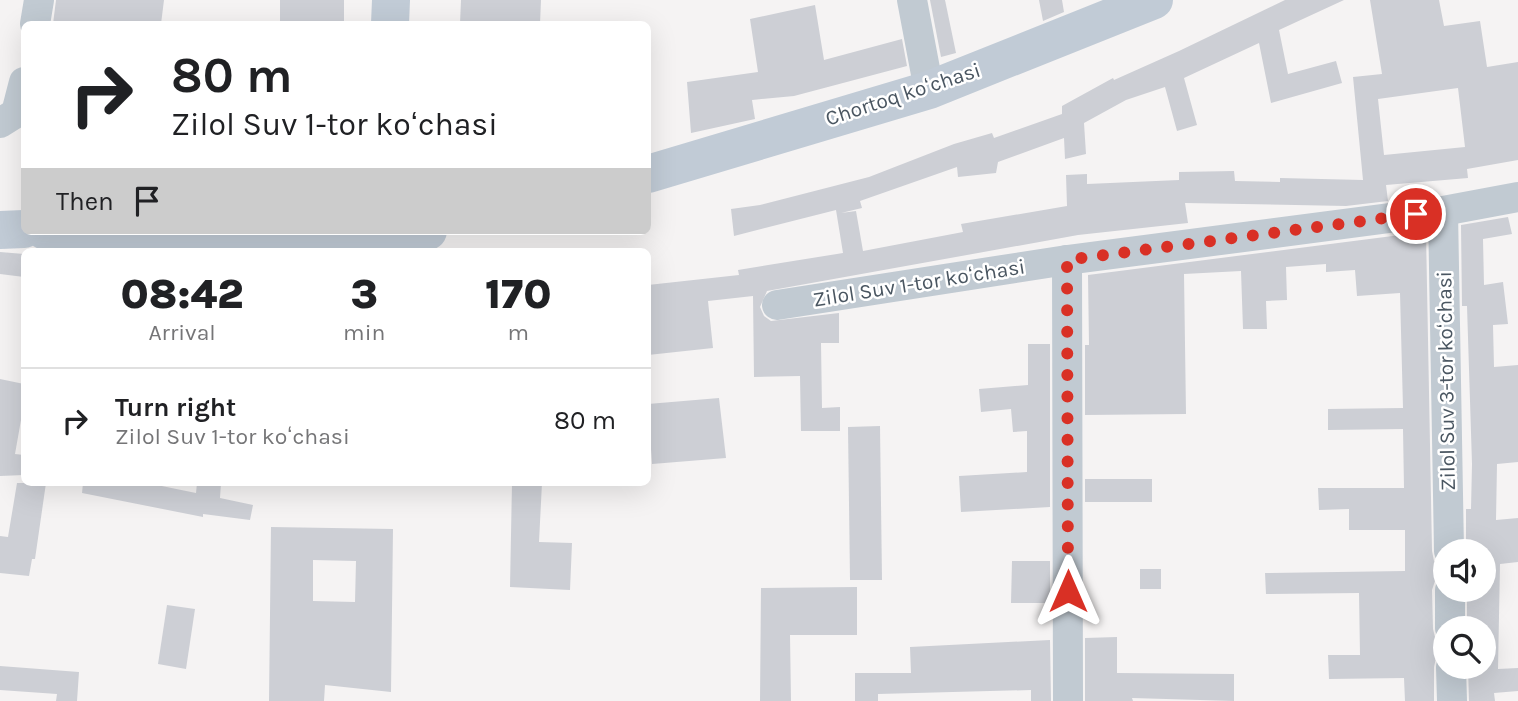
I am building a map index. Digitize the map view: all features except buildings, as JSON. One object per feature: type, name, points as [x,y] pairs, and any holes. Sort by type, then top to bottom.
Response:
[{"type":"main road","points":[[390,21],[391,0]]},
{"type":"main road","name":"Chortoq koʻchasi","points":[[651,173],[929,90],[1154,0]]},
{"type":"main road","points":[[0,230],[21,229]]},
{"type":"main road","points":[[90,235],[212,246],[306,248],[381,237]]},
{"type":"street","points":[[36,21],[39,0]]},
{"type":"street","points":[[912,0],[929,90]]},
{"type":"street","points":[[0,122],[16,113],[21,94]]},
{"type":"street","name":"Zilol Suv 1-tor koʻchasi","points":[[778,305],[1067,260],[1443,211],[1518,197]]},
{"type":"street","name":"Zilol Suv 3-tor koʻchasi","points":[[1443,211],[1449,539]]},
{"type":"street","points":[[1067,260],[1068,701]]},
{"type":"street","points":[[1451,679],[1452,701]]},
{"type":"route","points":[[1068,591],[1067,260],[1416,214]]}]
